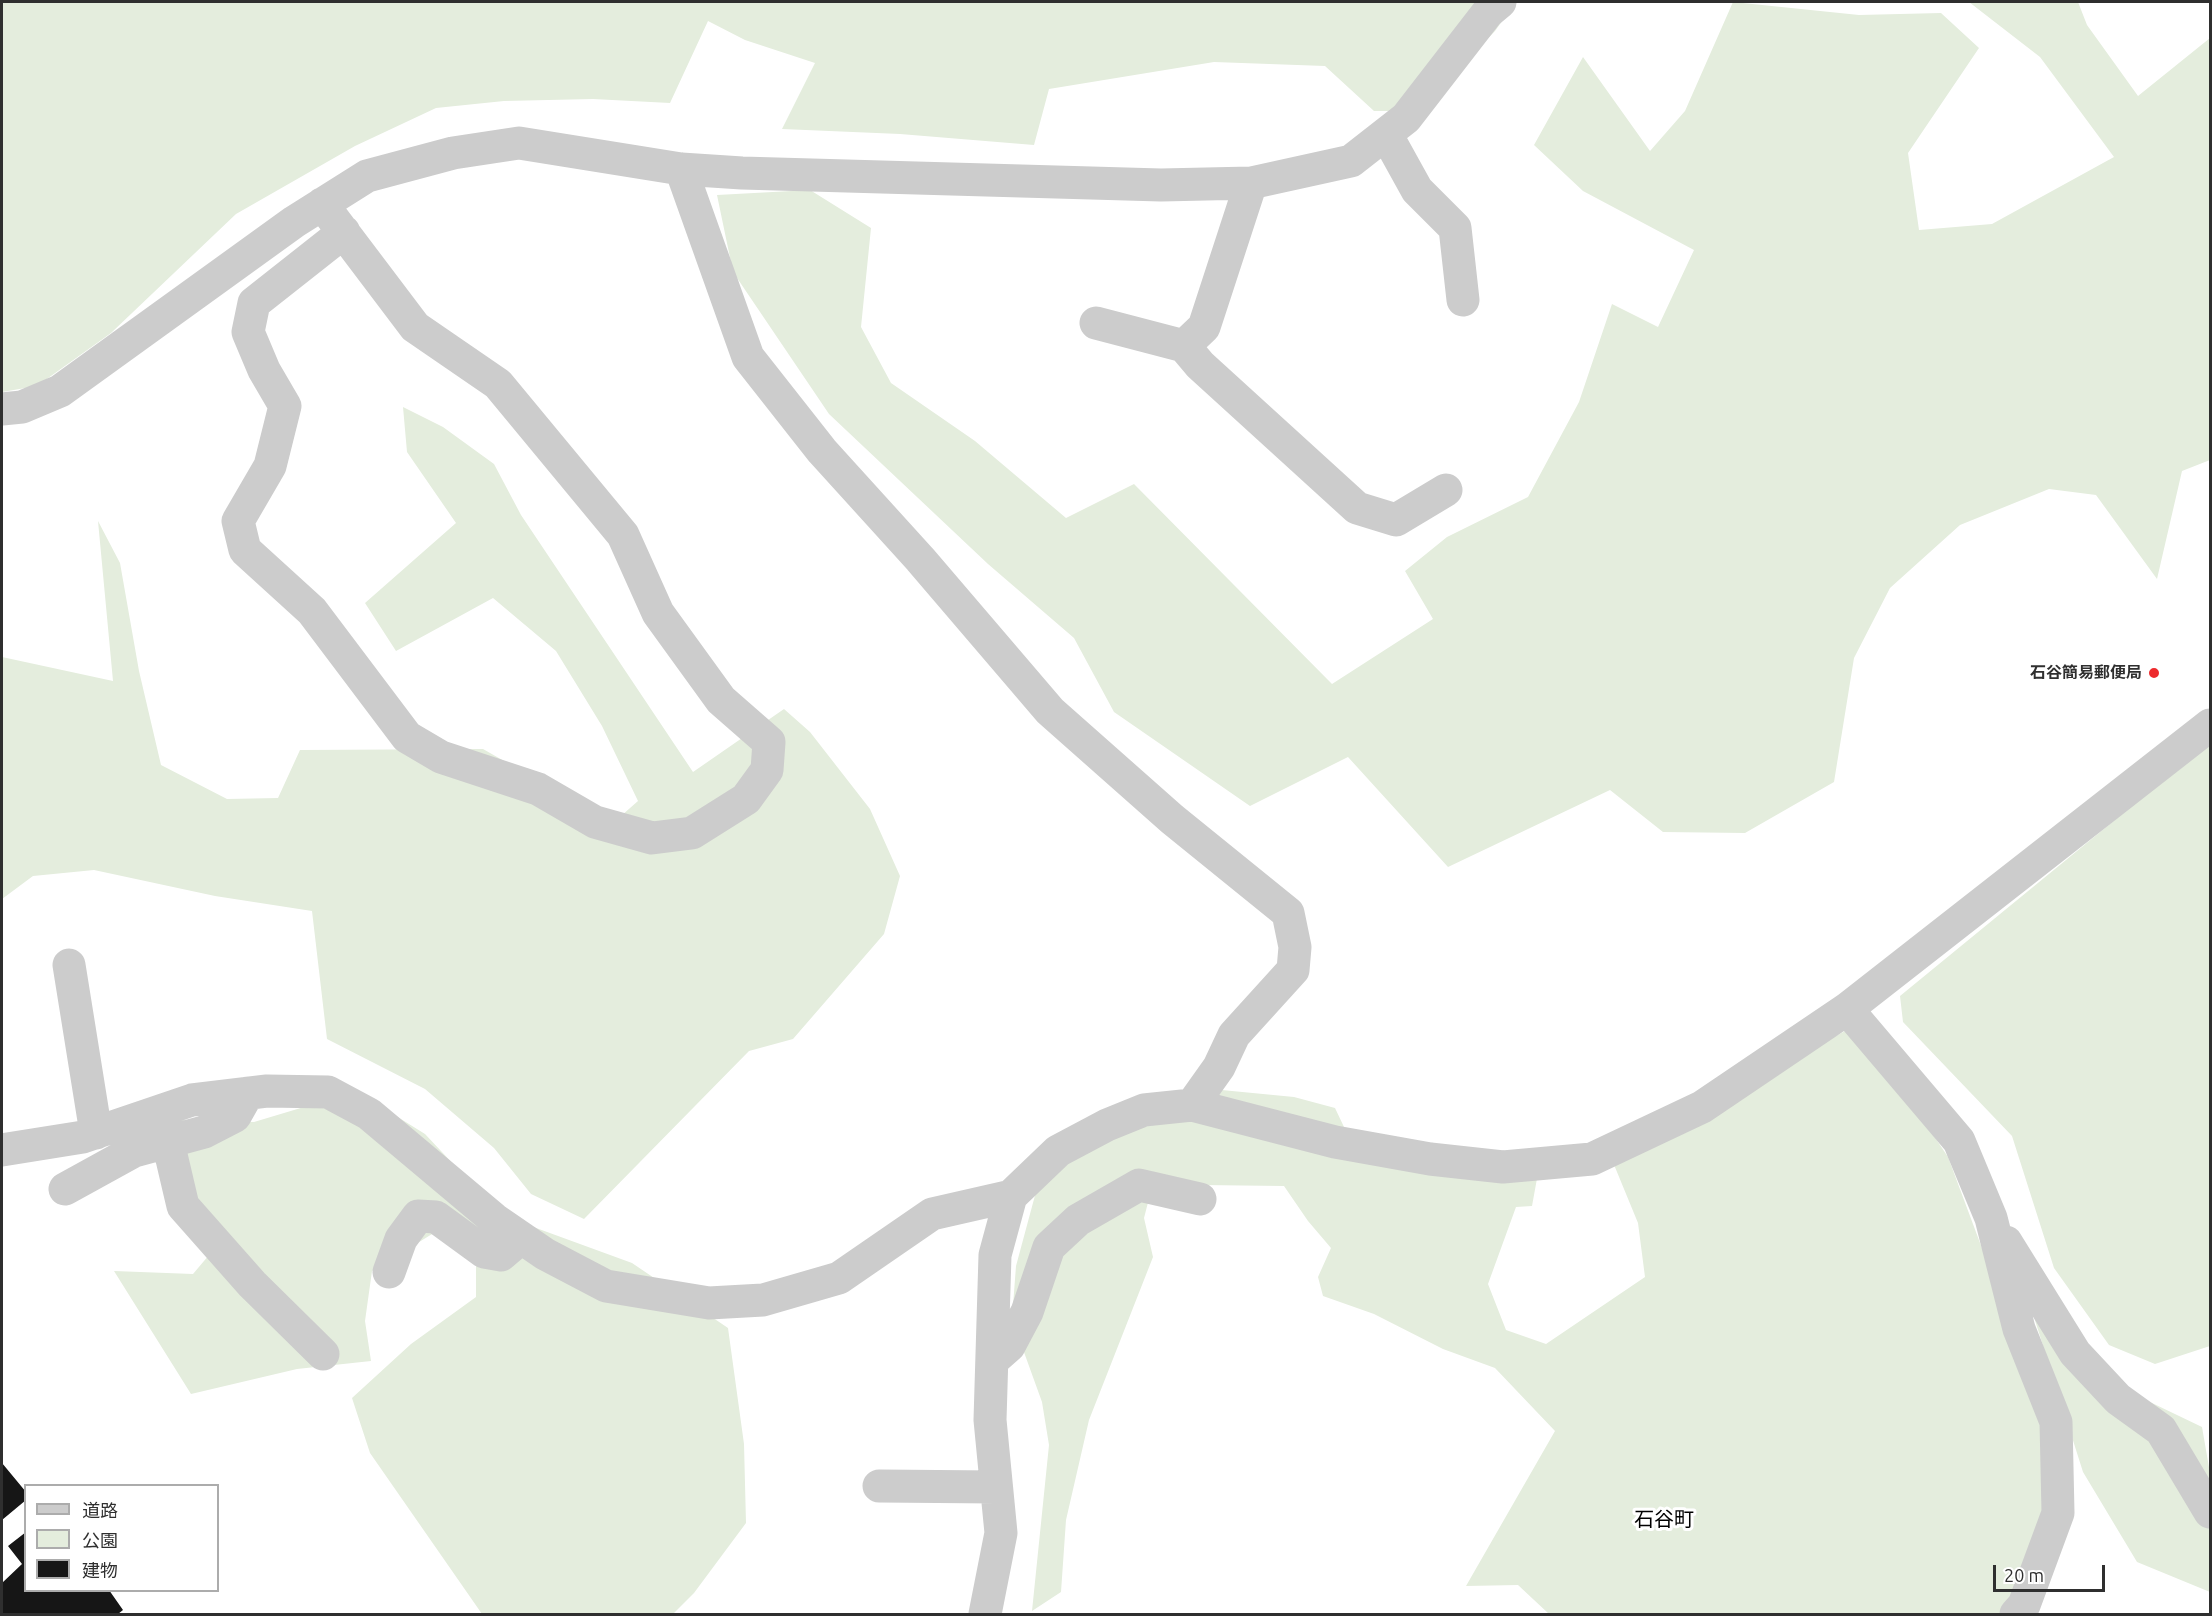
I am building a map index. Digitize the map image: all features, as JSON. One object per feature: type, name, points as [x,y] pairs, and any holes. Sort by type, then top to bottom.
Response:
[{"type":"street","points":[[2,409],[22,407],[60,391],[322,204],[367,176],[453,153],[519,143],[681,169],[1161,185],[1251,183],[1351,161],[1406,118],[1488,12],[1500,2]]},
{"type":"street","points":[[1386,134],[1417,190],[1455,228],[1463,300]]},
{"type":"street","points":[[681,169],[748,357],[822,451],[920,560],[1050,711],[1172,819],[1288,913],[1295,947],[1293,970],[1234,1035],[1219,1067],[1192,1105]]},
{"type":"street","points":[[1184,346],[1204,327],[1251,183]]},
{"type":"street","points":[[322,204],[344,232],[415,327],[498,384],[623,535],[658,613],[721,700],[769,742],[767,770],[746,799],[692,833],[652,838],[595,822],[538,789],[441,757],[407,737],[312,611],[246,550],[238,521],[270,466],[285,406],[264,370],[248,332],[254,303],[344,232]]},
{"type":"street","points":[[1096,323],[1184,346],[1200,365],[1357,508],[1396,520],[1446,490]]},
{"type":"street","points":[[2,1150],[96,1133],[192,1100],[248,1093],[328,1092],[369,1114],[494,1219],[521,1238],[606,1286],[709,1303],[764,1300],[839,1278],[932,1214],[1011,1196],[1058,1151],[1107,1125],[1144,1110],[1192,1105],[1335,1142],[1430,1159],[1503,1167],[1592,1159],[1702,1107],[1847,1009],[2211,725]]},
{"type":"street","points":[[69,965],[96,1133]]},
{"type":"street","points":[[1847,1009],[1959,1141],[1991,1218],[2019,1329],[2056,1422],[2058,1513],[2024,1605],[2016,1614]]},
{"type":"street","points":[[65,1189],[134,1151],[204,1131],[235,1116],[248,1093]]},
{"type":"street","points":[[168,1142],[183,1206],[252,1284],[323,1354]]},
{"type":"street","points":[[992,1361],[1010,1346],[1027,1312],[1049,1247],[1078,1220],[1139,1185],[1200,1199]]},
{"type":"street","points":[[985,1614],[1001,1533],[990,1420],[995,1255],[1011,1196]]},
{"type":"street","points":[[389,1272],[401,1239],[418,1216],[436,1217],[484,1252],[501,1255],[521,1238]]},
{"type":"street","points":[[1991,1218],[2075,1353],[2118,1399],[2161,1430],[2211,1512]]},
{"type":"street","points":[[879,1486],[996,1487]]},
{"type":"green space","points":[[2,2],[1516,2],[1495,31],[1419,111],[1374,111],[1325,66],[1214,62],[1049,89],[1034,145],[900,134],[782,129],[815,63],[745,40],[708,21],[670,103],[593,99],[504,101],[436,108],[355,146],[236,214],[111,333],[37,386],[2,392]]},
{"type":"green space","points":[[1733,2],[1859,15],[1941,13],[1979,48],[1908,153],[1919,230],[1992,224],[2114,157],[2040,57],[1969,2],[2078,2],[2087,25],[2138,96],[2210,38],[2210,460],[2182,471],[2157,579],[2096,495],[2049,489],[1960,525],[1890,588],[1854,658],[1834,782],[1745,833],[1663,832],[1610,790],[1448,867],[1348,757],[1250,806],[1114,712],[1074,638],[988,564],[829,414],[733,272],[717,195],[810,190],[871,228],[861,327],[891,383],[975,441],[1066,518],[1134,484],[1332,684],[1433,619],[1405,571],[1447,537],[1528,497],[1579,402],[1612,304],[1658,327],[1694,250],[1583,191],[1534,145],[1583,57],[1650,151],[1685,111]]},
{"type":"green space","points":[[403,407],[443,427],[494,464],[521,515],[693,772],[784,709],[810,732],[870,809],[900,876],[884,934],[793,1039],[749,1051],[584,1219],[531,1194],[494,1148],[425,1089],[327,1039],[312,911],[215,896],[94,870],[33,876],[2,899],[2,657],[113,681],[98,521],[120,563],[139,671],[161,765],[227,799],[278,798],[300,750],[483,749],[613,823],[638,801],[602,726],[556,651],[493,598],[396,651],[365,603],[456,523],[407,452]]},
{"type":"green space","points":[[2210,742],[2210,1346],[2155,1364],[2109,1345],[2054,1268],[2012,1136],[1903,1022],[1900,996]]},
{"type":"green space","points":[[1849,1029],[1906,1094],[1948,1157],[2049,1428],[2051,1493],[2005,1614],[1549,1614],[1518,1585],[1466,1586],[1555,1431],[1495,1368],[1443,1349],[1374,1314],[1323,1296],[1318,1277],[1331,1248],[1308,1221],[1284,1186],[1201,1185],[1152,1187],[1144,1218],[1153,1257],[1089,1420],[1066,1520],[1061,1592],[1032,1611],[1049,1445],[1042,1402],[1012,1319],[1016,1266],[1037,1188],[1078,1137],[1201,1088],[1294,1097],[1335,1108],[1353,1146],[1538,1173],[1532,1206],[1516,1207],[1488,1284],[1506,1330],[1546,1344],[1645,1277],[1638,1223],[1610,1155]]},
{"type":"green space","points":[[324,1101],[372,1101],[425,1134],[472,1184],[517,1221],[632,1263],[728,1328],[744,1444],[746,1523],[694,1593],[673,1614],[482,1614],[370,1453],[352,1398],[411,1344],[476,1297],[476,1259],[437,1231],[372,1271],[365,1321],[371,1361],[297,1369],[191,1394],[114,1271],[193,1274],[220,1242],[154,1155],[177,1120],[254,1122]]},
{"type":"green space","points":[[2021,1276],[2127,1391],[2202,1427],[2210,1473],[2210,1592],[2137,1562],[2083,1472]]},
{"type":"building","points":[[2,1463],[24,1490],[24,1502],[2,1520]]},
{"type":"building","points":[[24,1534],[24,1592],[110,1592],[123,1610],[118,1614],[2,1614],[2,1583],[22,1564],[8,1546]]},
{"type":"place","name":"石谷簡易郵便局","points":[[2154,673]]},
{"type":"district","name":"石谷町","points":[[1664,1519]]}]
